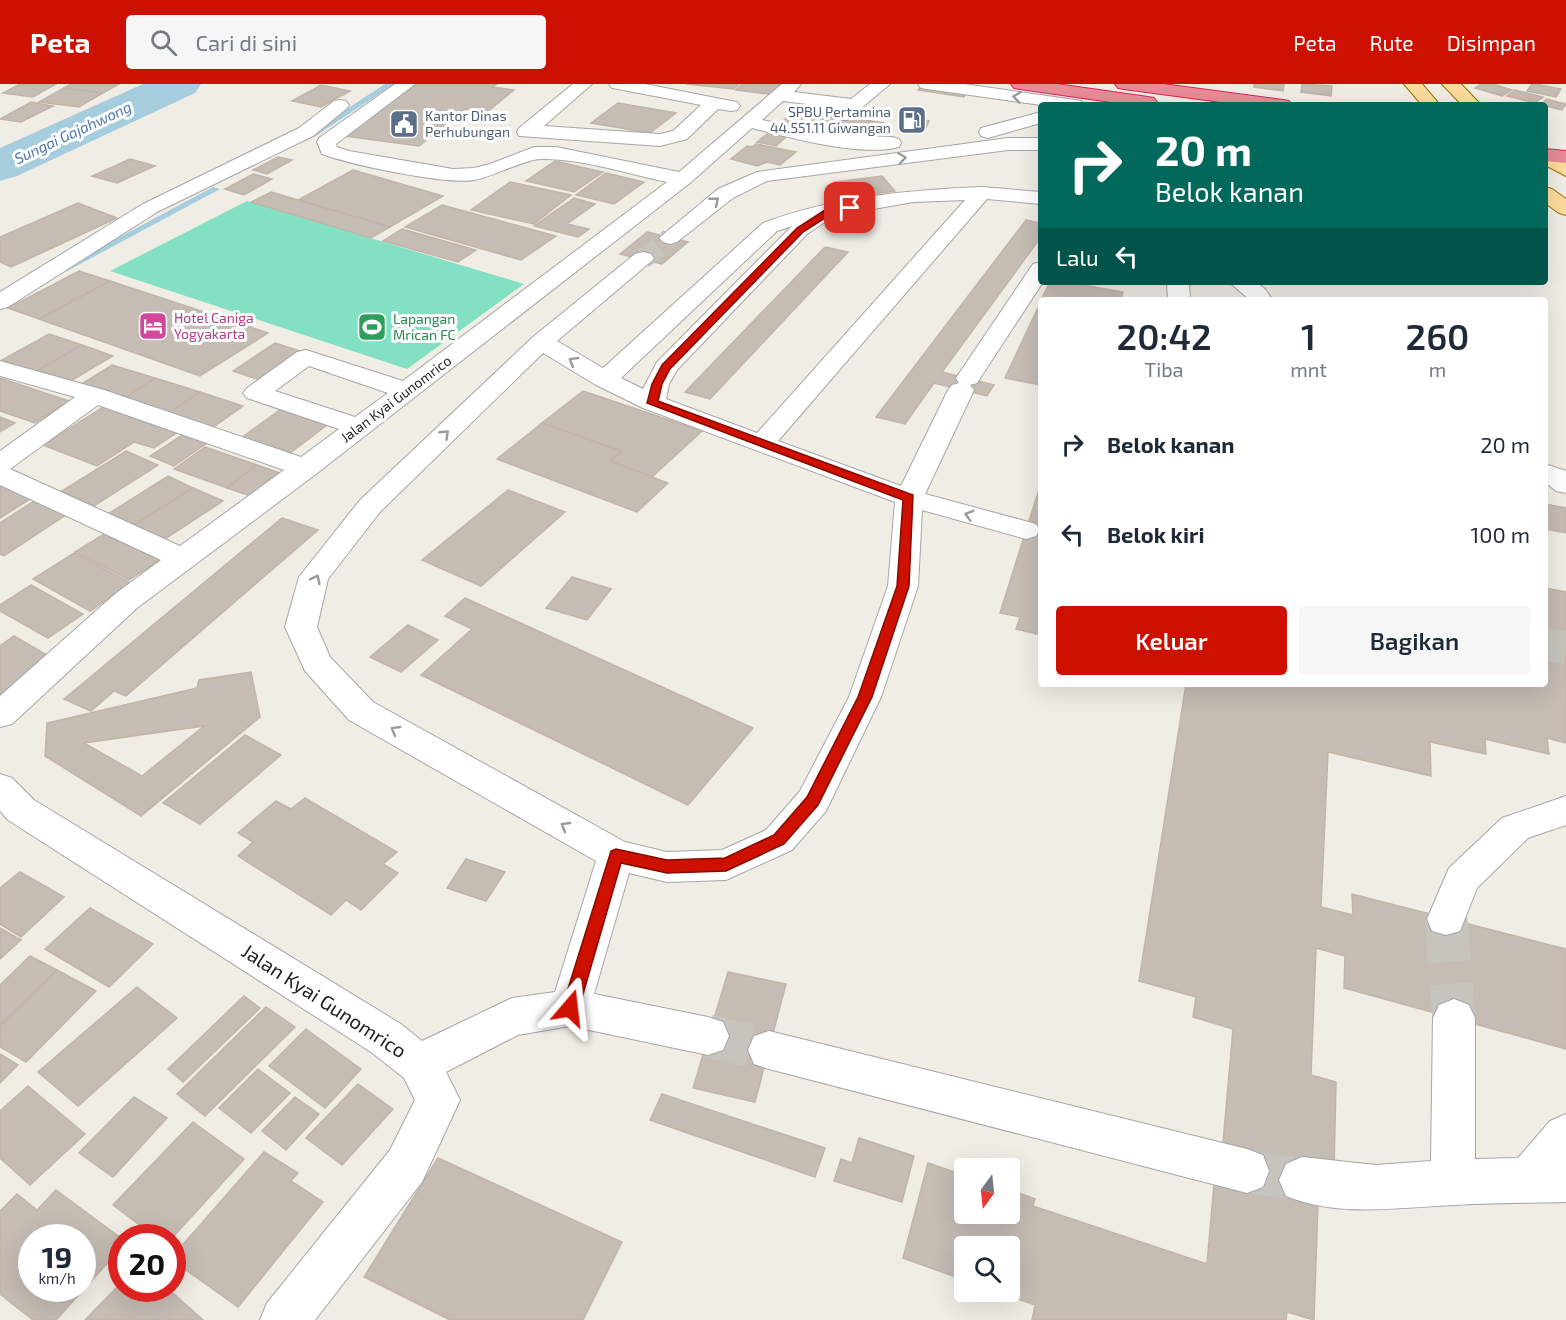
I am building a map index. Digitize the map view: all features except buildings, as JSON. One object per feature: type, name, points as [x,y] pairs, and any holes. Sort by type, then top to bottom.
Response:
[{"type":"highway","points":[[1020,84],[1147,102]]},
{"type":"highway","points":[[1124,84],[1260,102]]},
{"type":"highway","points":[[1548,138],[1566,141]]},
{"type":"highway","points":[[1548,156],[1566,158]]},
{"type":"main road","points":[[1413,84],[1428,102]]},
{"type":"main road","points":[[1451,84],[1469,102]]},
{"type":"main road","points":[[1548,158],[1566,170]]},
{"type":"main road","points":[[1548,195],[1566,209]]},
{"type":"street","points":[[0,302],[150,208],[306,132],[332,124],[406,84]]},
{"type":"street","points":[[507,143],[526,132],[583,84]]},
{"type":"street","points":[[618,84],[714,103],[770,103],[837,122],[864,144],[955,138],[1001,129],[1038,118]]},
{"type":"street","points":[[837,122],[881,84]]},
{"type":"street","points":[[927,84],[1047,102]]},
{"type":"street","points":[[360,90],[332,124],[326,142],[329,150],[345,156],[453,174],[474,174],[492,160]]},
{"type":"street","points":[[526,132],[561,132],[660,140],[680,135],[714,103]]},
{"type":"street","points":[[770,103],[837,122]]},
{"type":"street","name":"Jalan Kyai Gunomrico","points":[[0,715],[118,608],[306,468],[683,179],[770,103]]},
{"type":"street","points":[[670,238],[729,190],[744,181],[1008,144],[1038,144]]},
{"type":"street","points":[[392,152],[468,163],[534,153],[556,153],[683,179]]},
{"type":"street","points":[[605,380],[770,227],[794,218],[913,196],[982,194],[1038,198]]},
{"type":"street","points":[[762,443],[982,194]]},
{"type":"street","points":[[652,403],[657,384],[666,368],[800,230],[828,212]]},
{"type":"street","points":[[643,259],[541,342],[370,506],[314,578],[301,627],[316,663],[361,711],[616,855],[667,867],[726,865],[779,840],[813,801],[865,697],[903,586],[909,498],[964,384],[1038,273]]},
{"type":"street","points":[[1245,285],[1257,292],[1260,297]]},
{"type":"street","points":[[541,342],[605,380],[652,403],[909,498],[1026,530]]},
{"type":"street","points":[[359,427],[256,393],[306,357],[407,391]]},
{"type":"street","points":[[0,368],[95,395],[306,468]]},
{"type":"street","points":[[0,464],[95,395]]},
{"type":"street","points":[[1548,473],[1559,478],[1566,485]]},
{"type":"street","points":[[0,475],[184,559]]},
{"type":"street","points":[[1548,499],[1566,502]]},
{"type":"street","name":"Jalan Kyai Gunomrico","points":[[7,808],[386,1038],[419,1064],[438,1100],[406,1166],[284,1320]]},
{"type":"street","points":[[1446,919],[1462,879],[1515,828],[1566,810]]},
{"type":"street","points":[[570,1008],[616,855]]},
{"type":"street","points":[[419,1064],[512,1017],[570,1008],[708,1036]]},
{"type":"street","points":[[1453,1182],[1454,1018]]},
{"type":"street","points":[[769,1050],[1247,1171]]},
{"type":"street","points":[[1302,1179],[1376,1188],[1453,1182],[1547,1179],[1566,1136]]},
{"type":"green space","name":"Lapangan Mrican FC","points":[[247,201],[524,284],[407,369],[110,271]]},
{"type":"waterway","name":"Sungai Gajahwong","points":[[0,166],[179,84]]},
{"type":"waterway","points":[[311,135],[390,84]]},
{"type":"waterway","points":[[64,269],[216,189]]},
{"type":"tunnel","points":[[829,130],[841,116]]},
{"type":"tunnel","points":[[643,259],[670,238]]},
{"type":"tunnel","points":[[1548,645],[1566,648]]},
{"type":"tunnel","points":[[1446,919],[1454,1018]]},
{"type":"tunnel","points":[[708,1036],[769,1050]]},
{"type":"tunnel","points":[[1247,1171],[1302,1180]]},
{"type":"place","name":"SPBU Pertamina 44.551.11 Giwangan","points":[[912,120]]},
{"type":"place","name":"Kantor Dinas Perhubungan","points":[[404,124]]},
{"type":"place","name":"Hotel Caniga Yogyakarta","points":[[153,326]]},
{"type":"place","name":"Lapangan Mrican FC","points":[[372,327]]},
{"type":"route","points":[[570,1008],[616,855],[667,867],[726,865],[779,840],[813,801],[865,697],[903,586],[909,498],[652,403],[657,384],[666,368],[800,230],[828,212],[850,208]]}]
